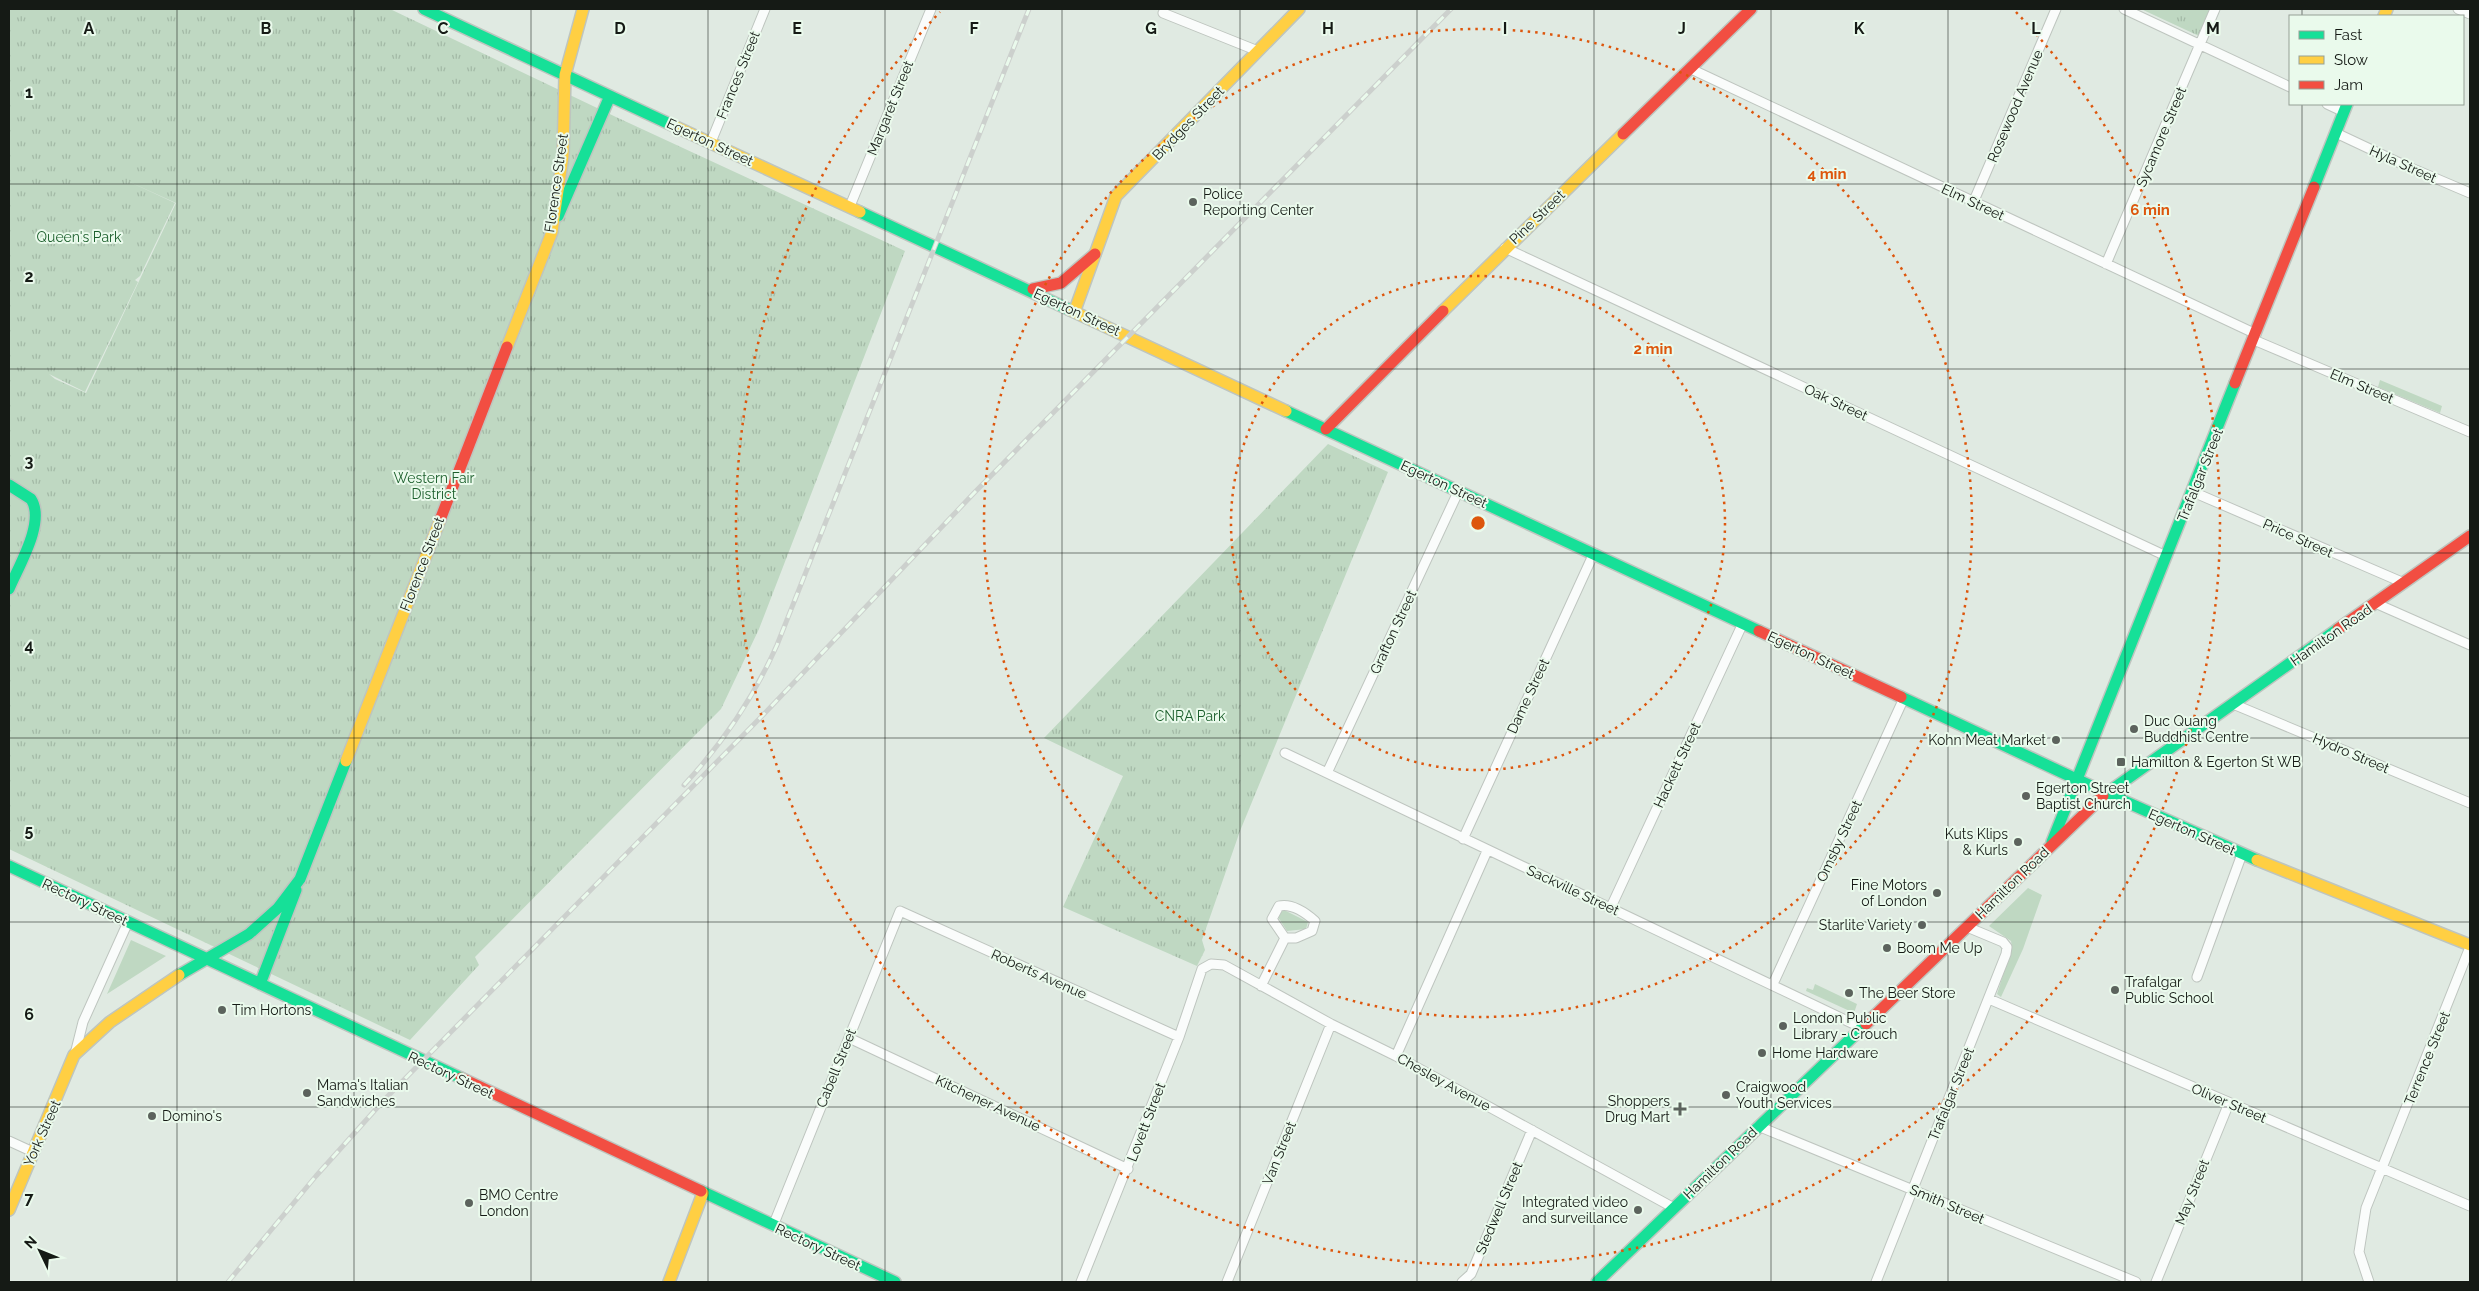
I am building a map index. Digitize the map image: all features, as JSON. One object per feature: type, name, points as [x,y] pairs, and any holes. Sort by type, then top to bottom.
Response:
[{"type":"street","name":"Egerton Street","points":[[424,9],[1028,288],[2106,793],[2242,854],[2470,946]]},
{"type":"street","name":"Florence Street","points":[[205,958],[249,934],[278,908],[300,879],[552,232],[563,156],[565,75],[583,9]]},
{"type":"street","name":"Frances Street","points":[[711,142],[764,9]]},
{"type":"street","name":"Margaret Street","points":[[850,206],[931,9]]},
{"type":"street","name":"Brydges Street","points":[[1074,310],[1098,250],[1116,196],[1299,9]]},
{"type":"street","name":"Pine Street","points":[[1326,429],[1505,248],[1751,9]]},
{"type":"street","name":"Rosewood Avenue","points":[[1973,203],[2056,9]]},
{"type":"street","points":[[2124,9],[2289,87]]},
{"type":"street","name":"Sycamore Street","points":[[2106,264],[2215,9]]},
{"type":"street","points":[[2458,9],[2470,14]]},
{"type":"street","points":[[1163,12],[1258,51]]},
{"type":"street","name":"Elm Street","points":[[1691,69],[2106,264],[2255,337],[2470,432]]},
{"type":"street","points":[[552,232],[610,96]]},
{"type":"street","points":[[2332,105],[2346,108]]},
{"type":"street","name":"Trafalgar Street","points":[[2050,846],[2346,108]]},
{"type":"street","name":"Hyla Street","points":[[2336,133],[2404,165],[2470,192]]},
{"type":"street","name":"Oak Street","points":[[1505,248],[2166,556]]},
{"type":"street","points":[[1028,288],[1053,287],[1066,281],[1098,250]]},
{"type":"street","points":[[9,485],[25,494],[35,506],[36,518],[9,589]]},
{"type":"street","name":"Grafton Street","points":[[1327,773],[1459,490]]},
{"type":"street","name":"Price Street","points":[[2193,492],[2404,583]]},
{"type":"street","name":"Hamilton Road","points":[[1597,1282],[2106,793],[2470,536]]},
{"type":"street","name":"Dame Street","points":[[1463,839],[1594,553]]},
{"type":"street","points":[[2375,603],[2470,645]]},
{"type":"street","name":"Hackett Street","points":[[1611,908],[1744,623]]},
{"type":"street","name":"Omsby Street","points":[[1773,984],[1904,698]]},
{"type":"street","name":"Hydro Street","points":[[2233,704],[2470,803]]},
{"type":"street","name":"Sackville Street","points":[[1285,753],[1487,851],[1773,984],[1862,1028]]},
{"type":"street","points":[[1396,1056],[1487,851]]},
{"type":"street","points":[[2197,977],[2242,854]]},
{"type":"street","name":"Rectory Street","points":[[9,866],[773,1226],[896,1282]]},
{"type":"street","points":[[260,984],[300,879]]},
{"type":"street","points":[[1286,904],[1307,914],[1315,922],[1312,931],[1296,938],[1285,938],[1272,919],[1279,906],[1286,904]]},
{"type":"street","name":"Roberts Avenue","points":[[900,911],[1179,1037]]},
{"type":"street","name":"Cabell Street","points":[[773,1226],[900,911]]},
{"type":"street","name":"York Street","points":[[9,1210],[74,1056],[83,1022],[128,922]]},
{"type":"street","name":"Trafalgar Street","points":[[1876,1282],[1989,999],[2007,947],[1996,939],[1967,927]]},
{"type":"street","points":[[1261,986],[1285,938]]},
{"type":"street","name":"Terrence Street","points":[[2369,1282],[2359,1252],[2366,1208],[2470,946]]},
{"type":"street","name":"York Street","points":[[74,1056],[110,1022],[205,958]]},
{"type":"street","name":"Chesley Avenue","points":[[1211,964],[1224,965],[1331,1024],[1396,1056],[1674,1208]]},
{"type":"street","name":"Lovett Street","points":[[1081,1282],[1128,1169],[1179,1037],[1202,969],[1211,964]]},
{"type":"street","name":"Oliver Street","points":[[1989,999],[2470,1206]]},
{"type":"street","name":"Van Street","points":[[1227,1282],[1331,1024]]},
{"type":"street","name":"Kitchener Avenue","points":[[849,1038],[1128,1169]]},
{"type":"street","name":"May Street","points":[[2156,1282],[2229,1102]]},
{"type":"street","name":"Smith Street","points":[[1758,1126],[2136,1282]]},
{"type":"street","name":"Stedwell Street","points":[[1462,1282],[1471,1274],[1532,1130]]},
{"type":"street","points":[[9,1141],[33,1152]]},
{"type":"street","points":[[669,1282],[703,1193]]},
{"type":"green space","name":"Western Fair District","points":[[9,9],[390,9],[616,117],[905,251],[759,629],[721,709],[475,957],[479,965],[410,1040],[9,849]],"holes":[[[121,178],[176,203],[86,393],[55,379],[49,374],[85,392],[138,282],[135,280],[140,276],[175,203]]]},
{"type":"green space","points":[[2141,9],[2210,9],[2199,36]]},
{"type":"green space","points":[[2380,380],[2442,406],[2440,413],[2378,387]]},
{"type":"green space","name":"CNRA Park","points":[[1328,444],[1388,472],[1240,831],[1202,940],[1205,950],[1197,966],[1063,907],[1123,776],[1044,738]]},
{"type":"green space","points":[[2028,888],[2042,895],[2023,949],[2001,997],[1997,994],[2012,947],[2011,941],[1989,926]]},
{"type":"green space","points":[[1284,910],[1308,922],[1306,929],[1287,931],[1278,917],[1279,913]]},
{"type":"green space","points":[[131,940],[166,956],[107,994]]},
{"type":"green space","points":[[1815,984],[1857,1004],[1854,1013],[1806,991],[1807,988],[1813,990]]},
{"type":"railway","points":[[684,785],[712,753],[748,701],[777,645],[1029,9]]},
{"type":"railway","points":[[228,1282],[316,1176],[385,1099],[763,715],[975,492],[1451,9]]},
{"type":"traffic: fast","points":[[424,9],[676,127]]},
{"type":"traffic: fast","points":[[558,216],[610,96]]},
{"type":"traffic: fast","points":[[2314,187],[2347,105]]},
{"type":"traffic: fast","points":[[860,212],[1070,310]]},
{"type":"traffic: fast","points":[[2052,842],[2235,383]]},
{"type":"traffic: fast","points":[[1286,411],[1759,631]]},
{"type":"traffic: fast","points":[[9,485],[31,499],[35,509],[33,532],[9,589]]},
{"type":"traffic: fast","points":[[2103,796],[2338,629]]},
{"type":"traffic: fast","points":[[1901,697],[2106,793],[2257,860]]},
{"type":"traffic: fast","points":[[179,975],[249,934],[278,908],[300,879],[346,761]]},
{"type":"traffic: fast","points":[[9,866],[461,1078]]},
{"type":"traffic: fast","points":[[260,984],[296,890]]},
{"type":"traffic: fast","points":[[1597,1282],[1866,1024]]},
{"type":"traffic: fast","points":[[701,1191],[895,1282]]},
{"type":"traffic: slow","points":[[507,347],[552,232],[563,156],[565,75],[583,9]]},
{"type":"traffic: slow","points":[[1075,310],[1116,196],[1299,9]]},
{"type":"traffic: slow","points":[[2384,15],[2387,9]]},
{"type":"traffic: slow","points":[[676,127],[860,212]]},
{"type":"traffic: slow","points":[[1443,311],[1623,134]]},
{"type":"traffic: slow","points":[[1070,310],[1286,411]]},
{"type":"traffic: slow","points":[[346,761],[440,520]]},
{"type":"traffic: slow","points":[[2257,860],[2470,945]]},
{"type":"traffic: slow","points":[[9,1210],[74,1055],[110,1022],[179,975]]},
{"type":"traffic: slow","points":[[669,1282],[703,1193]]},
{"type":"traffic: jam","points":[[1623,134],[1751,9]]},
{"type":"traffic: jam","points":[[2235,383],[2314,187]]},
{"type":"traffic: jam","points":[[1033,289],[1061,283],[1095,254]]},
{"type":"traffic: jam","points":[[1326,429],[1443,311]]},
{"type":"traffic: jam","points":[[440,520],[507,347]]},
{"type":"traffic: jam","points":[[2338,629],[2470,536]]},
{"type":"traffic: jam","points":[[1759,631],[1901,697]]},
{"type":"traffic: jam","points":[[1866,1024],[2103,796]]},
{"type":"traffic: jam","points":[[461,1078],[701,1191]]},
{"type":"place","name":"Police Reporting Center","points":[[1193,202]]},
{"type":"place","name":"Duc Quang Buddhist Centre","points":[[2134,729]]},
{"type":"place","name":"Kohn Meat Market","points":[[2056,740]]},
{"type":"place","name":"Hamilton & Egerton St WB","points":[[2121,762]]},
{"type":"place","name":"Egerton Street Baptist Church","points":[[2026,796]]},
{"type":"place","name":"Kuts Klips & Kurls","points":[[2018,842]]},
{"type":"place","name":"Fine Motors of London","points":[[1937,893]]},
{"type":"place","name":"Starlite Variety","points":[[1922,925]]},
{"type":"place","name":"Boom Me Up","points":[[1887,948]]},
{"type":"place","name":"Trafalgar Public School","points":[[2115,990]]},
{"type":"place","name":"The Beer Store","points":[[1849,993]]},
{"type":"place","name":"Tim Hortons","points":[[222,1010]]},
{"type":"place","name":"London Public Library - Crouch","points":[[1783,1026]]},
{"type":"place","name":"Home Hardware","points":[[1762,1053]]},
{"type":"place","name":"Mama's Italian Sandwiches","points":[[307,1093]]},
{"type":"place","name":"Craigwood Youth Services","points":[[1726,1095]]},
{"type":"place","name":"Shoppers Drug Mart","points":[[1680,1109]]},
{"type":"place","name":"Domino's","points":[[152,1116]]},
{"type":"place","name":"BMO Centre London","points":[[469,1203]]},
{"type":"place","name":"Integrated video and surveillance","points":[[1638,1210]]},
{"type":"park label","name":"Queen's Park","points":[[79,237]]}]
